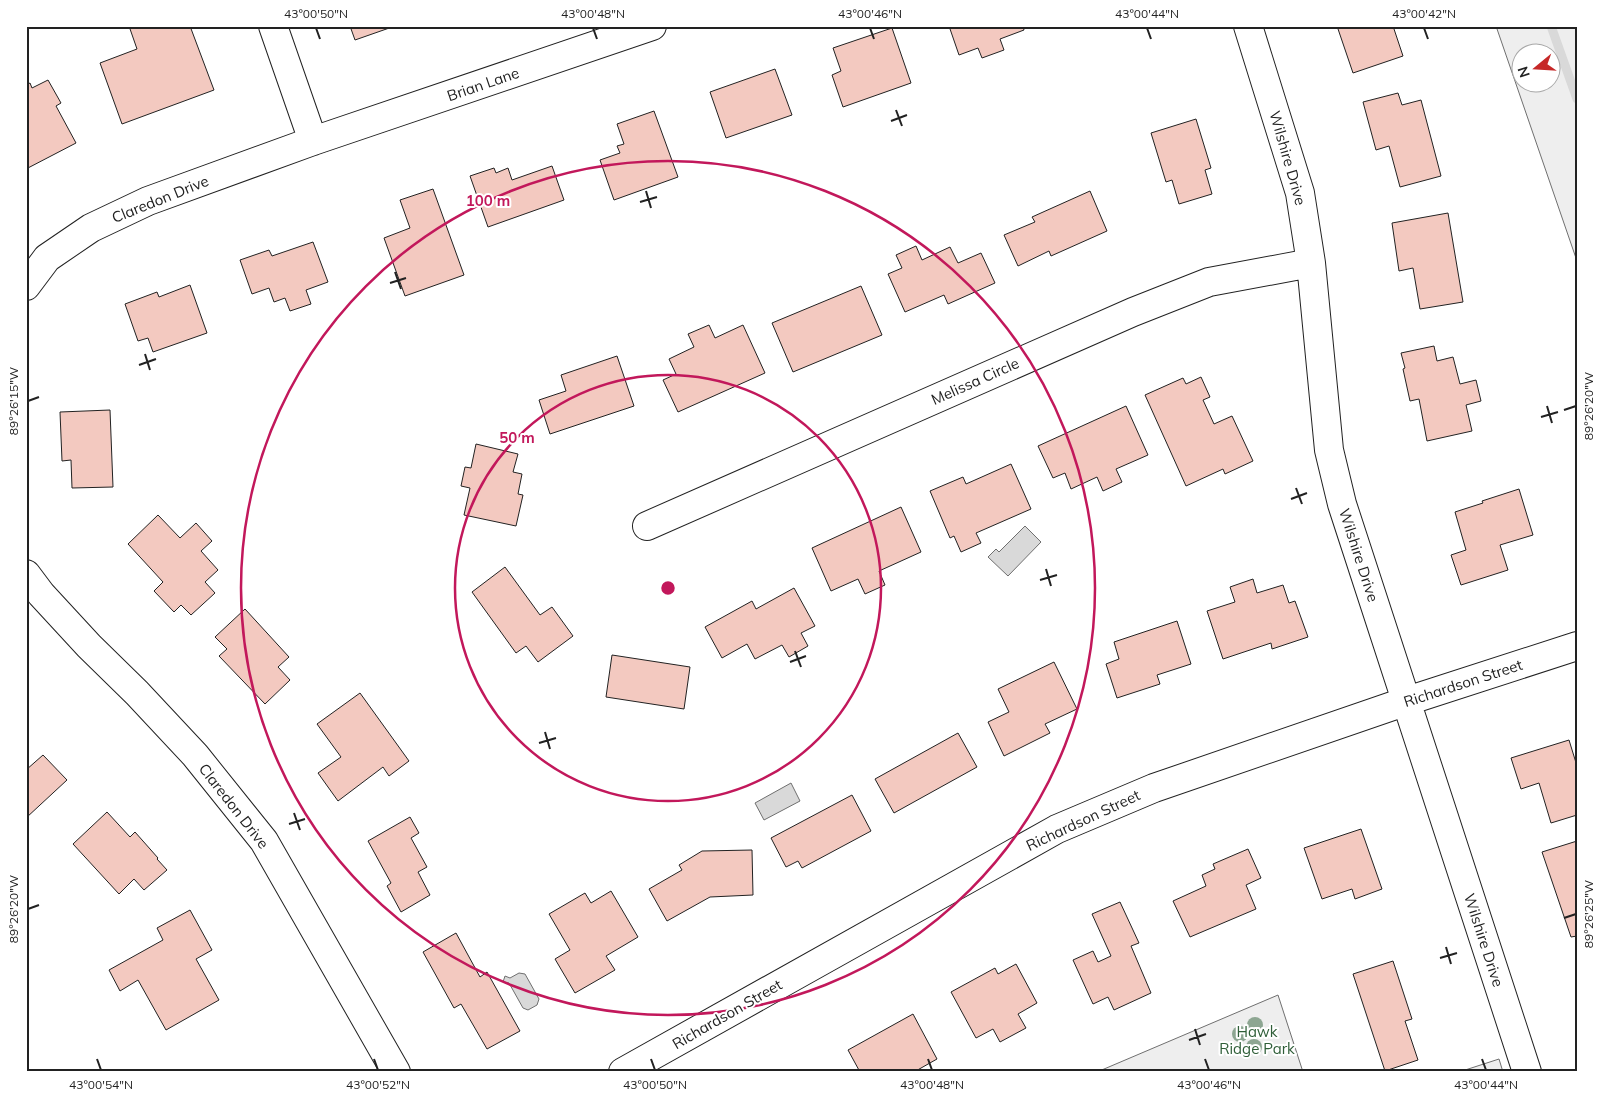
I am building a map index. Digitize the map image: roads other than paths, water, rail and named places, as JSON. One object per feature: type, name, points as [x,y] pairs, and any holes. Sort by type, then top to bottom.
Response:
[{"type":"street","points":[[273,26],[313,141]]},
{"type":"street","name":"Brian Lane","points":[[313,141],[652,26]]},
{"type":"street","name":"Wilshire Drive","points":[[1248,26],[1300,193],[1312,263],[1328,450],[1342,504],[1527,1072]]},
{"type":"street","name":"Claredon Drive","points":[[26,286],[47,258],[91,228],[148,201],[313,141]]},
{"type":"street","name":"Melissa Circle","points":[[647,526],[1133,312],[1209,282],[1312,263]]},
{"type":"street","name":"Claredon Drive","points":[[26,574],[41,594],[89,646],[195,755],[264,841],[396,1072]]},
{"type":"street","name":"Richardson Street","points":[[623,1072],[1057,829],[1154,788],[1407,701],[1577,646]]},
{"type":"waterway","points":[[1551,26],[1577,99]]},
{"type":"park label","name":"Hawk Ridge Park","points":[[1257,1040]]}]
